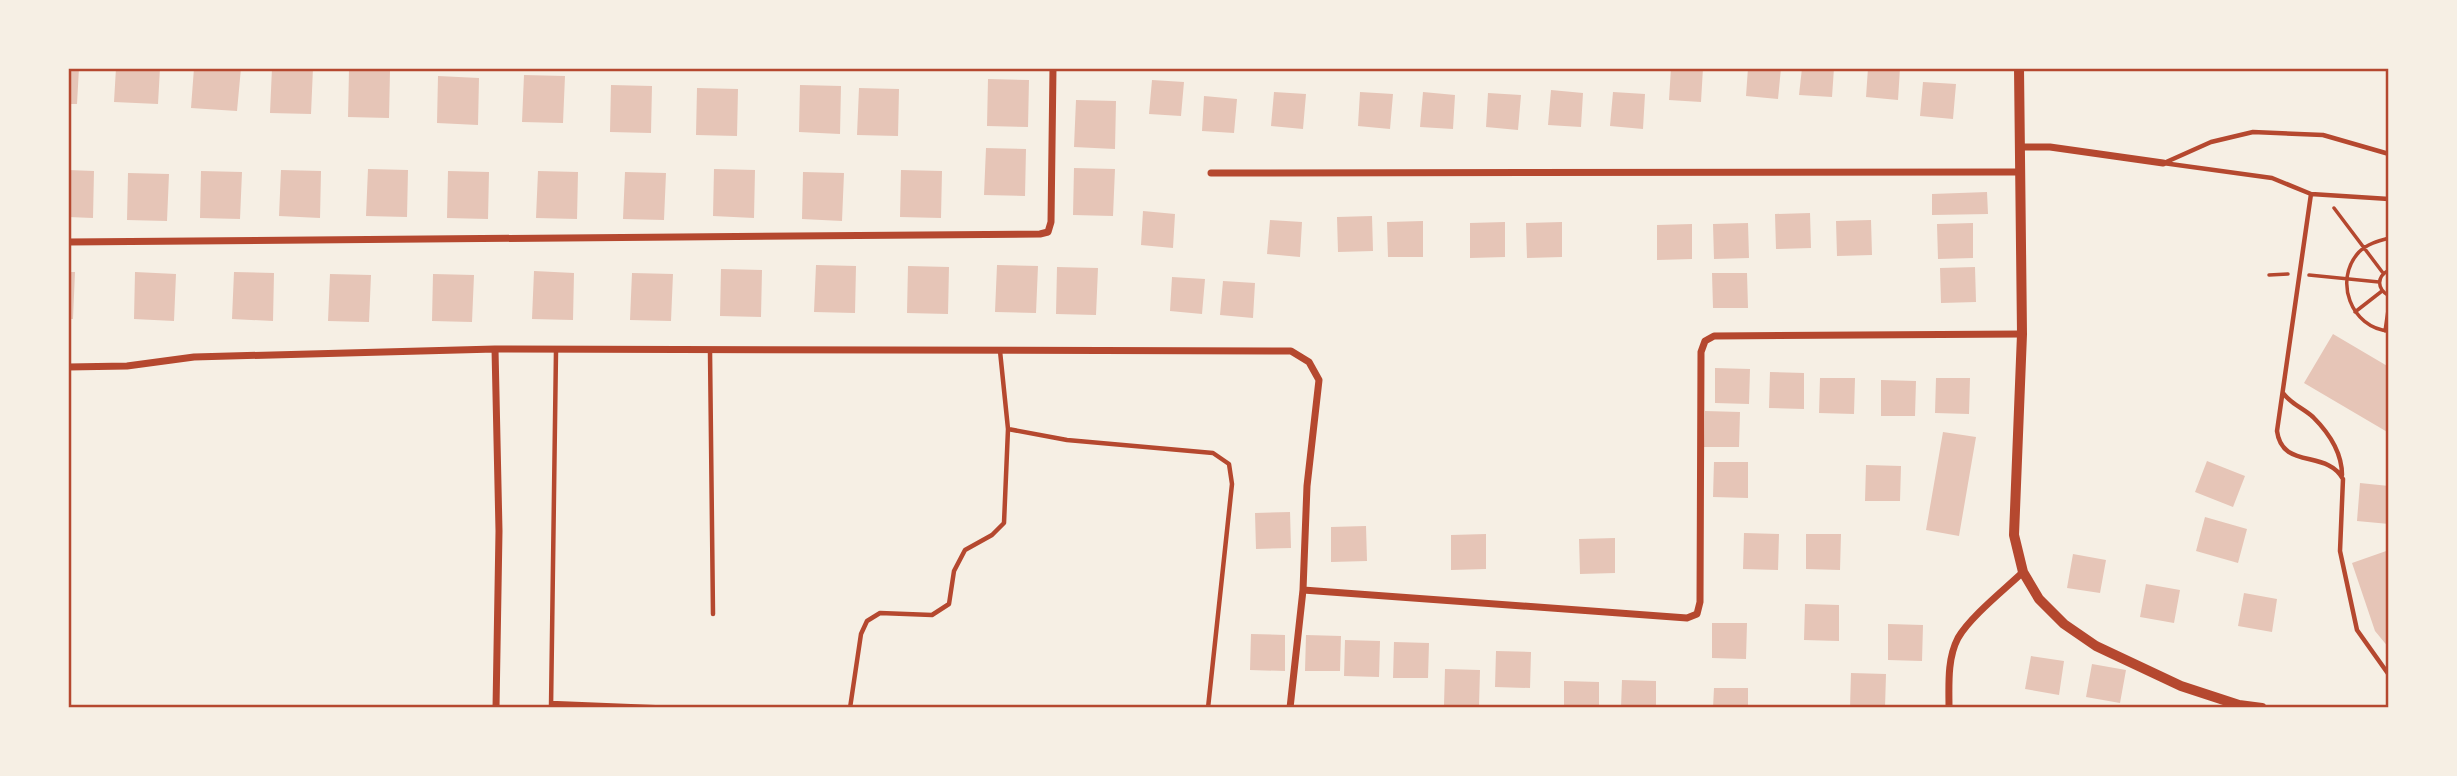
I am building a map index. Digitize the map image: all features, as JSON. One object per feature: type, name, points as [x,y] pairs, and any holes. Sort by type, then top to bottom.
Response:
[{"type":"street","points":[[68,242],[1040,234],[1048,232],[1051,222],[1053,68]]},
{"type":"street","points":[[2019,68],[2022,334],[2014,535],[2023,572],[2039,599],[2064,624],[2096,646],[2181,686],[2239,705],[2262,708]]},
{"type":"street","points":[[2020,147],[2050,147],[2163,163]]},
{"type":"street","points":[[1211,173],[2021,172]]},
{"type":"street","points":[[1303,590],[1687,618],[1697,614],[1700,602],[1701,352],[1705,341],[1714,336],[2022,334]]},
{"type":"street","points":[[68,367],[127,366],[194,357],[495,349],[1292,351],[1309,362],[1319,380],[1307,486],[1303,590],[1290,708]]},
{"type":"street","points":[[495,349],[499,531],[496,708]]},
{"type":"street","points":[[1949,708],[1949,670],[1958,638],[1979,613],[2023,572]]},
{"type":"lane","points":[[2163,163],[2211,142],[2253,132],[2323,135],[2389,154]]},
{"type":"lane","points":[[2163,163],[2272,178],[2311,194],[2389,199]]},
{"type":"lane","points":[[2311,194],[2277,432],[2278,442],[2285,451],[2294,455],[2329,464],[2343,479]]},
{"type":"lane","points":[[556,351],[551,705],[674,708]]},
{"type":"lane","points":[[710,351],[713,614]]},
{"type":"lane","points":[[850,708],[861,634],[867,621],[880,614],[932,615],[949,604],[954,571],[965,550],[992,535],[1004,523],[1008,429],[1000,351]]},
{"type":"lane","points":[[2283,393],[2288,401],[2312,417],[2334,443],[2342,462],[2340,551],[2357,630],[2389,675]]},
{"type":"lane","points":[[1008,429],[1067,440],[1213,453],[1229,464],[1232,484],[1209,708]]},
{"type":"path","points":[[2324,194],[2384,274]]},
{"type":"path","points":[[2389,238],[2364,248],[2350,265],[2347,279],[2348,298],[2355,312],[2366,324],[2387,331],[2389,303]]},
{"type":"path","points":[[2379,282],[2389,270]]},
{"type":"path","points":[[2269,275],[2300,274],[2379,282]]},
{"type":"path","points":[[2379,282],[2382,291],[2389,296]]},
{"type":"path","points":[[2355,312],[2382,291]]},
{"type":"building","points":[[68,68],[79,68],[77,104],[68,104]]},
{"type":"building","points":[[116,68],[160,68],[158,104],[114,102]]},
{"type":"building","points":[[194,68],[241,68],[237,111],[191,108]]},
{"type":"building","points":[[272,68],[313,68],[311,114],[270,113]]},
{"type":"building","points":[[1671,68],[1703,68],[1701,102],[1669,100]]},
{"type":"building","points":[[1748,68],[1781,68],[1778,99],[1746,96]]},
{"type":"building","points":[[1802,68],[1834,68],[1832,97],[1799,95]]},
{"type":"building","points":[[1868,68],[1900,68],[1898,100],[1866,97]]},
{"type":"building","points":[[349,70],[390,71],[389,118],[348,117]]},
{"type":"building","points":[[524,75],[565,76],[563,123],[522,122]]},
{"type":"building","points":[[438,76],[479,78],[478,125],[437,123]]},
{"type":"building","points":[[988,79],[1029,80],[1028,127],[987,126]]},
{"type":"building","points":[[1152,80],[1184,82],[1181,116],[1149,114]]},
{"type":"building","points":[[1923,82],[1956,84],[1953,119],[1920,116]]},
{"type":"building","points":[[611,85],[652,86],[651,133],[610,132]]},
{"type":"building","points":[[800,85],[841,86],[840,134],[799,132]]},
{"type":"building","points":[[697,88],[738,89],[737,136],[696,135]]},
{"type":"building","points":[[859,88],[899,89],[898,136],[857,135]]},
{"type":"building","points":[[1551,90],[1583,93],[1581,127],[1548,125]]},
{"type":"building","points":[[1274,92],[1306,94],[1303,129],[1271,126]]},
{"type":"building","points":[[1360,92],[1393,94],[1390,129],[1358,126]]},
{"type":"building","points":[[1423,92],[1455,95],[1453,129],[1420,127]]},
{"type":"building","points":[[1613,92],[1645,94],[1643,129],[1610,126]]},
{"type":"building","points":[[1488,93],[1521,95],[1518,130],[1486,127]]},
{"type":"building","points":[[1204,96],[1237,99],[1234,133],[1202,131]]},
{"type":"building","points":[[1076,100],[1116,101],[1115,149],[1074,147]]},
{"type":"building","points":[[986,148],[1026,149],[1025,196],[984,195]]},
{"type":"building","points":[[1074,168],[1115,169],[1113,216],[1073,215]]},
{"type":"building","points":[[368,169],[408,170],[407,217],[366,216]]},
{"type":"building","points":[[714,169],[755,170],[754,218],[713,216]]},
{"type":"building","points":[[68,170],[94,171],[93,218],[68,217]]},
{"type":"building","points":[[281,170],[321,171],[320,218],[279,216]]},
{"type":"building","points":[[901,170],[942,171],[941,218],[900,217]]},
{"type":"building","points":[[201,171],[242,172],[240,219],[200,218]]},
{"type":"building","points":[[448,171],[489,172],[488,219],[447,218]]},
{"type":"building","points":[[538,171],[578,172],[577,219],[536,218]]},
{"type":"building","points":[[625,172],[666,173],[664,220],[623,219]]},
{"type":"building","points":[[803,172],[844,173],[842,221],[802,219]]},
{"type":"building","points":[[128,173],[169,174],[167,221],[127,220]]},
{"type":"building","points":[[1987,192],[1988,214],[1932,215],[1932,194]]},
{"type":"building","points":[[1143,211],[1175,214],[1173,248],[1141,245]]},
{"type":"building","points":[[1810,213],[1811,248],[1776,249],[1775,214]]},
{"type":"building","points":[[1372,216],[1373,251],[1338,252],[1337,217]]},
{"type":"building","points":[[1270,220],[1302,222],[1300,257],[1267,254]]},
{"type":"building","points":[[1871,220],[1872,255],[1837,256],[1836,221]]},
{"type":"building","points":[[1423,221],[1423,257],[1388,257],[1387,222]]},
{"type":"building","points":[[1505,222],[1505,257],[1470,258],[1470,223]]},
{"type":"building","points":[[1562,222],[1562,257],[1527,258],[1526,223]]},
{"type":"building","points":[[1748,223],[1749,258],[1714,259],[1713,224]]},
{"type":"building","points":[[1973,223],[1973,258],[1938,259],[1937,224]]},
{"type":"building","points":[[1692,224],[1692,259],[1657,260],[1657,225]]},
{"type":"building","points":[[816,265],[856,266],[855,313],[814,312]]},
{"type":"building","points":[[997,265],[1038,266],[1036,313],[995,312]]},
{"type":"building","points":[[908,266],[949,267],[948,314],[907,313]]},
{"type":"building","points":[[1057,267],[1098,268],[1096,315],[1056,314]]},
{"type":"building","points":[[1975,267],[1976,302],[1941,303],[1940,268]]},
{"type":"building","points":[[721,269],[762,270],[761,317],[720,316]]},
{"type":"building","points":[[534,271],[574,273],[573,320],[532,319]]},
{"type":"building","points":[[68,272],[75,272],[73,319],[68,319]]},
{"type":"building","points":[[135,272],[176,274],[174,321],[134,319]]},
{"type":"building","points":[[234,272],[274,273],[273,321],[232,319]]},
{"type":"building","points":[[632,273],[673,274],[671,321],[630,320]]},
{"type":"building","points":[[1712,273],[1747,273],[1748,308],[1713,308]]},
{"type":"building","points":[[330,274],[371,275],[369,322],[328,321]]},
{"type":"building","points":[[433,274],[474,275],[472,322],[432,321]]},
{"type":"building","points":[[1172,277],[1205,279],[1202,314],[1170,311]]},
{"type":"building","points":[[1223,281],[1255,283],[1253,318],[1220,315]]},
{"type":"building","points":[[2333,334],[2389,367],[2389,433],[2304,383]]},
{"type":"building","points":[[1715,368],[1750,369],[1749,404],[1715,403]]},
{"type":"building","points":[[1770,372],[1804,373],[1804,409],[1769,408]]},
{"type":"building","points":[[1820,378],[1855,378],[1854,414],[1819,413]]},
{"type":"building","points":[[1936,378],[1970,378],[1969,414],[1935,413]]},
{"type":"building","points":[[1881,380],[1916,381],[1915,416],[1881,416]]},
{"type":"building","points":[[1705,411],[1740,412],[1739,447],[1704,447]]},
{"type":"building","points":[[1943,432],[1976,437],[1959,536],[1926,530]]},
{"type":"building","points":[[2207,461],[2245,476],[2233,507],[2195,492]]},
{"type":"building","points":[[1714,462],[1748,462],[1748,498],[1713,497]]},
{"type":"building","points":[[1866,465],[1901,466],[1900,501],[1865,501]]},
{"type":"building","points":[[2360,483],[2389,486],[2389,524],[2357,521]]},
{"type":"building","points":[[1290,512],[1291,548],[1256,549],[1255,513]]},
{"type":"building","points":[[2205,517],[2247,529],[2238,563],[2196,551]]},
{"type":"building","points":[[1366,526],[1367,561],[1331,562],[1331,527]]},
{"type":"building","points":[[1744,533],[1779,534],[1778,570],[1743,569]]},
{"type":"building","points":[[1486,534],[1486,569],[1451,570],[1451,535]]},
{"type":"building","points":[[1806,534],[1841,534],[1840,570],[1806,569]]},
{"type":"building","points":[[1615,538],[1615,573],[1580,574],[1579,539]]},
{"type":"building","points":[[2389,550],[2389,648],[2375,631],[2352,563]]},
{"type":"building","points":[[2073,554],[2106,560],[2100,593],[2067,588]]},
{"type":"building","points":[[2146,584],[2180,590],[2174,623],[2140,617]]},
{"type":"building","points":[[2244,593],[2277,599],[2272,632],[2238,626]]},
{"type":"building","points":[[1805,604],[1839,605],[1839,641],[1804,640]]},
{"type":"building","points":[[1712,623],[1747,623],[1746,659],[1712,658]]},
{"type":"building","points":[[1888,624],[1923,625],[1922,661],[1888,660]]},
{"type":"building","points":[[1251,634],[1285,635],[1285,671],[1250,670]]},
{"type":"building","points":[[1306,635],[1341,636],[1340,671],[1305,671]]},
{"type":"building","points":[[1345,640],[1380,641],[1379,677],[1344,676]]},
{"type":"building","points":[[1394,642],[1429,643],[1428,678],[1393,678]]},
{"type":"building","points":[[1496,651],[1531,652],[1530,688],[1495,687]]},
{"type":"building","points":[[2031,656],[2064,661],[2059,695],[2025,689]]},
{"type":"building","points":[[2092,664],[2126,670],[2120,703],[2086,697]]},
{"type":"building","points":[[1445,669],[1480,670],[1479,706],[1444,705]]},
{"type":"building","points":[[1851,673],[1886,674],[1885,708],[1850,708]]},
{"type":"building","points":[[1622,680],[1656,681],[1656,708],[1621,708]]},
{"type":"building","points":[[1564,681],[1599,682],[1599,708],[1564,708]]},
{"type":"building","points":[[1714,688],[1748,688],[1748,708],[1713,708]]}]
